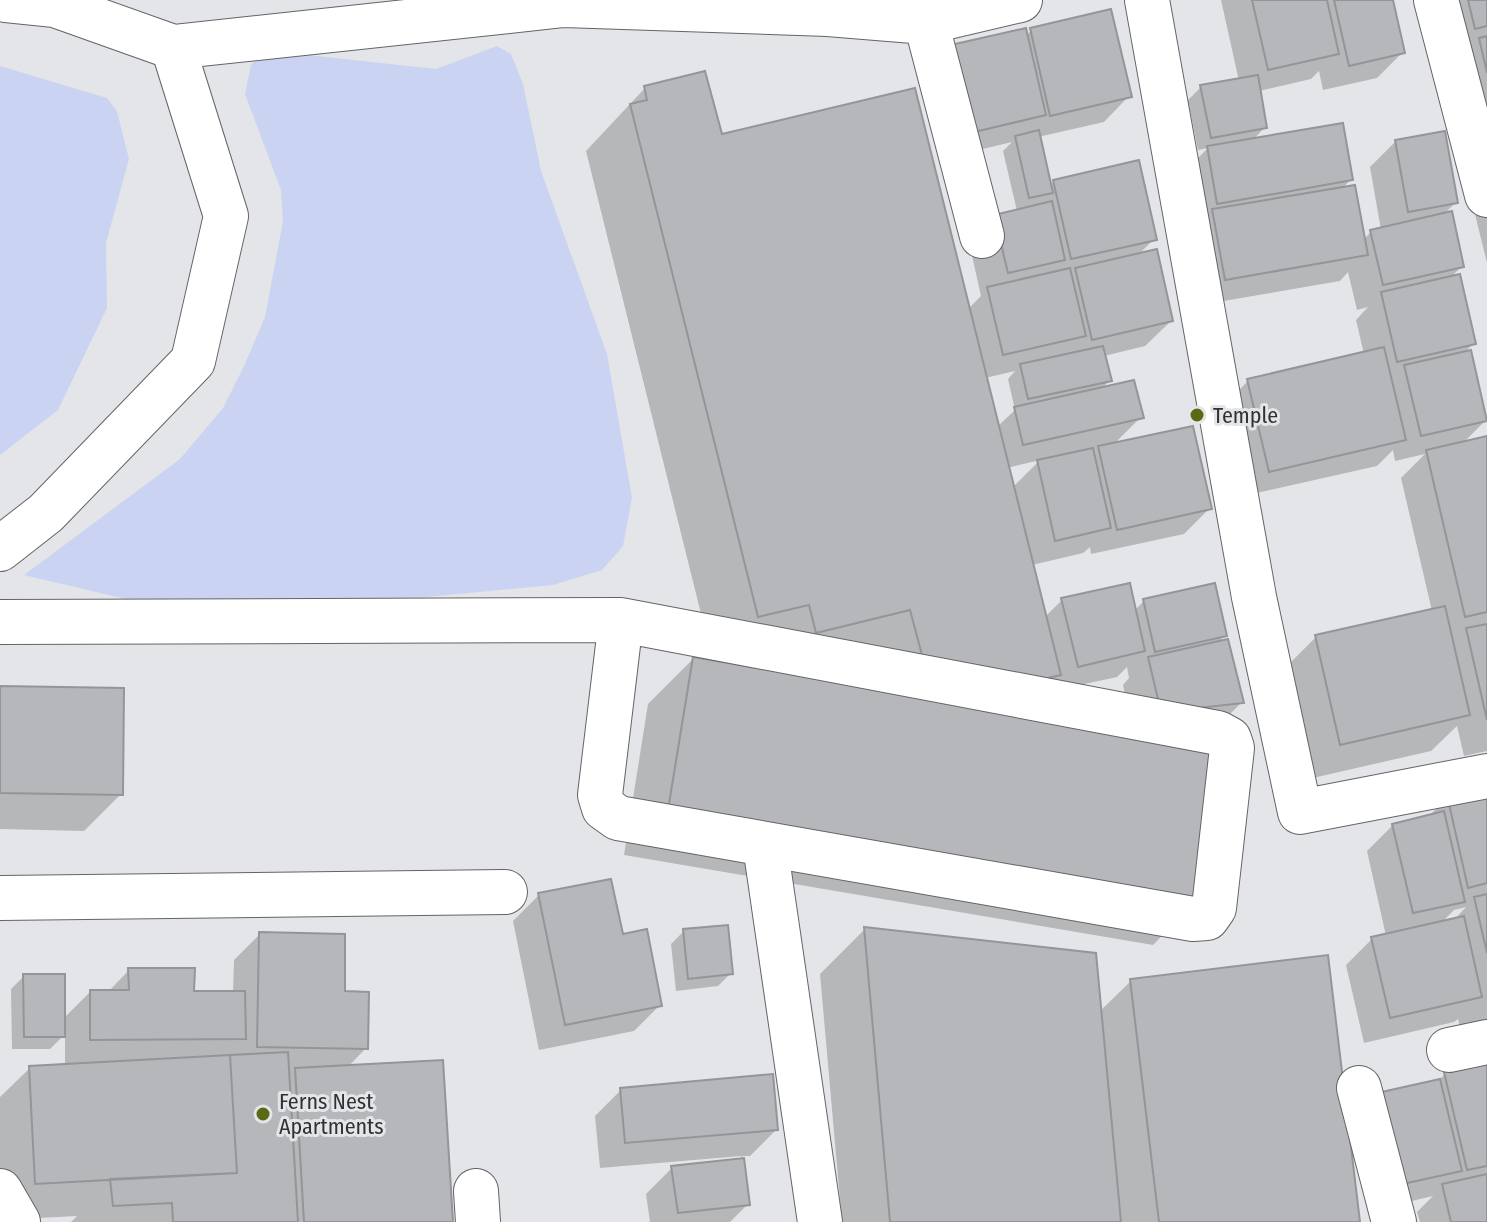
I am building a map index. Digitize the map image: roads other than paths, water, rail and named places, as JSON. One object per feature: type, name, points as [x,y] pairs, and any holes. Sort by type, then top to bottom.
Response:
[{"type":"street","points":[[6,0],[55,5],[173,47],[563,3],[659,22],[826,7],[926,22],[1020,0]]},
{"type":"street","points":[[1147,0],[1254,597],[1300,812],[1487,776]]},
{"type":"street","points":[[1436,0],[1487,195]]},
{"type":"street","points":[[926,22],[982,236]]},
{"type":"street","points":[[0,549],[46,513],[193,361],[226,216],[173,47]]},
{"type":"street","points":[[0,622],[621,620],[1218,733],[1229,739],[1232,748],[1214,908],[1207,918],[1193,919],[618,818],[604,808],[600,795],[621,620]]},
{"type":"street","points":[[765,845],[820,1222]]},
{"type":"street","points":[[0,898],[505,892]]},
{"type":"street","points":[[1359,1088],[1394,1222]]},
{"type":"street","points":[[0,1191],[18,1222]]},
{"type":"place","name":"Temple","points":[[1197,415]]},
{"type":"place","name":"Ferns Nest Apartments","points":[[263,1114]]}]
